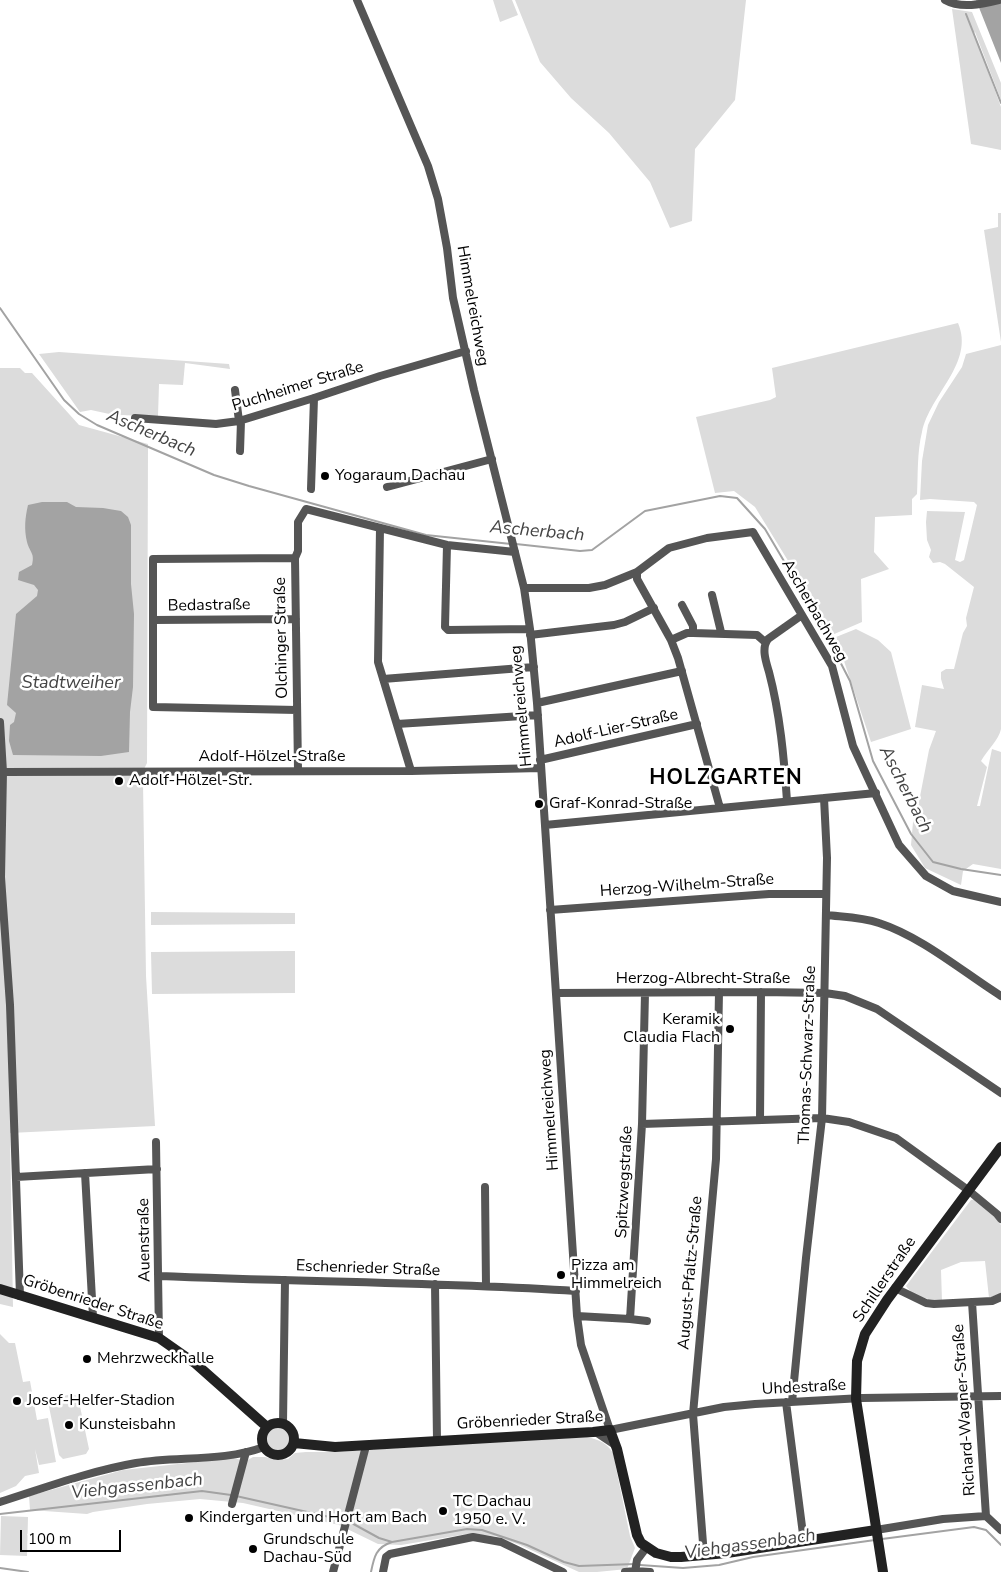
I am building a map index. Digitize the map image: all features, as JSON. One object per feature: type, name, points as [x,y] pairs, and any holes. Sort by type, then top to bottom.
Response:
[{"type":"street","name":"Himmelreichweg","points":[[357,0],[428,166],[438,199],[446,240],[453,298],[524,588],[538,715],[577,1316],[581,1345],[610,1430]]},
{"type":"street","points":[[945,0],[956,4],[980,5],[999,0]]},
{"type":"street","name":"Puchheimer Straße","points":[[135,418],[216,424],[240,421],[380,376],[466,351]]},
{"type":"street","points":[[234,390],[240,421],[240,451]]},
{"type":"street","points":[[311,489],[314,398]]},
{"type":"street","points":[[387,487],[492,459]]},
{"type":"street","name":"Olchinger Straße","points":[[298,770],[295,558],[298,552],[298,522],[306,509],[380,528]]},
{"type":"street","points":[[411,771],[378,662],[380,528],[448,545],[515,550]]},
{"type":"street","name":"Ascherbachweg","points":[[636,572],[670,548],[707,538],[753,532],[832,666],[853,746],[899,845],[926,876],[953,890],[1001,902]]},
{"type":"street","points":[[448,545],[445,627],[448,630],[530,632],[614,625],[625,622],[654,608]]},
{"type":"street","points":[[295,558],[153,559],[153,708],[297,710]]},
{"type":"street","points":[[524,588],[597,586],[618,581],[636,572],[637,579],[671,640],[682,670],[720,808]]},
{"type":"street","points":[[712,595],[721,632]]},
{"type":"street","points":[[682,605],[693,626],[693,633]]},
{"type":"street","points":[[787,801],[777,703],[765,657],[765,642],[802,615]]},
{"type":"street","name":"Bedastraße","points":[[152,620],[296,619]]},
{"type":"street","points":[[671,640],[693,633],[721,632],[757,635],[765,642]]},
{"type":"street","points":[[383,679],[534,666]]},
{"type":"street","points":[[537,703],[682,670]]},
{"type":"street","points":[[397,724],[538,715]]},
{"type":"street","points":[[0,722],[3,772],[1,877],[10,1005],[20,1296]]},
{"type":"street","name":"Adolf-Lier-Straße","points":[[541,764],[697,724]]},
{"type":"street","name":"Adolf-Hölzel-Straße","points":[[3,772],[411,771],[541,764]]},
{"type":"street","points":[[544,825],[876,793]]},
{"type":"street","name":"Thomas-Schwarz-Straße","points":[[804,1542],[789,1402],[822,1118],[827,858],[824,798]]},
{"type":"street","name":"Herzog-Wilhelm-Straße","points":[[550,910],[759,894],[826,894]]},
{"type":"street","points":[[826,915],[880,923],[903,933],[923,944],[1001,996]]},
{"type":"street","name":"August-Pfaltz-Straße","points":[[704,1556],[693,1414],[716,1159],[719,992]]},
{"type":"street","points":[[760,1120],[761,992]]},
{"type":"street","name":"Herzog-Albrecht-Straße","points":[[556,993],[761,992],[824,993],[848,997],[874,1007],[1001,1093]]},
{"type":"street","name":"Spitzwegstraße","points":[[630,1319],[642,1124],[645,993]]},
{"type":"street","points":[[642,1124],[822,1118],[849,1122],[896,1138],[968,1190],[1001,1219]]},
{"type":"street","name":"Auenstraße","points":[[156,1142],[160,1338]]},
{"type":"street","name":"Schillerstraße","points":[[883,1572],[856,1399],[857,1361],[865,1334],[895,1288],[1001,1146]]},
{"type":"street","points":[[16,1177],[157,1169]]},
{"type":"street","points":[[85,1173],[93,1317]]},
{"type":"street","points":[[485,1187],[486,1286]]},
{"type":"street","name":"Eschenrieder Straße","points":[[159,1276],[435,1284],[576,1291]]},
{"type":"street","points":[[283,1423],[286,1280]]},
{"type":"street","points":[[435,1284],[437,1441]]},
{"type":"street","points":[[895,1288],[926,1303],[934,1304],[992,1301],[1001,1297]]},
{"type":"street","name":"Gröbenrieder Straße","points":[[0,1289],[160,1338],[196,1364],[267,1427]]},
{"type":"street","name":"Richard-Wagner-Straße","points":[[972,1302],[986,1516]]},
{"type":"street","points":[[577,1316],[647,1321]]},
{"type":"street","name":"Uhdestraße","points":[[610,1430],[724,1407],[856,1399],[1001,1396]]},
{"type":"street","points":[[274,1423],[283,1423],[292,1430],[294,1443],[290,1450],[280,1455],[269,1453],[264,1446],[263,1433],[267,1427],[274,1423]]},
{"type":"street","name":"Gröbenrieder Straße","points":[[294,1443],[335,1447],[366,1446],[610,1430],[616,1446],[637,1535],[646,1548]]},
{"type":"street","points":[[593,1432],[616,1446]]},
{"type":"street","points":[[0,1502],[95,1472],[136,1463],[203,1458],[246,1452],[264,1446]]},
{"type":"street","points":[[333,1572],[366,1446]]},
{"type":"street","points":[[232,1504],[246,1452]]},
{"type":"street","points":[[635,1568],[646,1548],[672,1557],[704,1556],[804,1542],[877,1536],[944,1519],[986,1516],[1001,1530]]},
{"type":"street","points":[[383,1572],[386,1557],[390,1554],[473,1537],[501,1542],[547,1569],[563,1572]]},
{"type":"street","points":[[625,1572],[635,1568],[650,1572]]},
{"type":"shaded area","points":[[493,0],[512,0],[518,15],[500,22]]},
{"type":"shaded area","points":[[515,0],[746,0],[735,100],[695,149],[692,221],[670,228],[650,182],[609,133],[571,98],[540,62]]},
{"type":"shaded area","points":[[952,9],[972,12],[1001,83],[1001,100],[975,32],[1001,107],[1001,150],[971,144]]},
{"type":"shaded area","points":[[998,213],[1001,213],[1001,342],[984,230],[998,227]]},
{"type":"shaded area","points":[[958,323],[962,338],[961,352],[956,365],[933,405],[920,440],[917,494],[912,499],[912,515],[875,517],[874,552],[889,569],[861,579],[862,622],[832,635],[821,620],[806,590],[755,507],[734,491],[715,493],[696,417],[776,397],[772,368]]},
{"type":"shaded area","points":[[1001,345],[1001,729],[998,737],[981,761],[987,767],[977,806],[980,806],[992,749],[1001,752],[1001,869],[973,864],[963,871],[961,885],[925,868],[911,845],[913,822],[917,812],[929,750],[936,731],[915,727],[922,685],[944,689],[941,672],[946,669],[954,669],[963,633],[967,626],[966,618],[974,587],[945,564],[940,562],[933,563],[929,557],[931,550],[927,540],[927,511],[965,512],[955,560],[960,562],[964,560],[977,505],[974,502],[920,500],[922,461],[928,425],[939,402],[962,367],[966,354]]},
{"type":"shaded area","points":[[59,352],[229,364],[230,369],[185,363],[183,385],[159,384],[158,416],[114,415],[91,410],[80,412],[39,354]]},
{"type":"shaded area","points":[[0,368],[20,368],[25,373],[32,373],[79,425],[148,444],[147,763],[138,781],[143,782],[146,976],[155,1126],[10,1133],[13,1307],[0,1304]]},
{"type":"shaded area","points":[[856,629],[878,640],[891,652],[911,729],[871,742],[836,637]]},
{"type":"shaded area","points":[[151,912],[295,913],[295,924],[151,925]]},
{"type":"shaded area","points":[[295,951],[295,993],[152,994],[151,952]]},
{"type":"shaded area","points":[[975,1199],[1001,1225],[1001,1293],[989,1298],[985,1261],[961,1262],[941,1270],[942,1301],[927,1299],[913,1293],[906,1286],[971,1200]]},
{"type":"shaded area","name":"Josef-Helfer-Stadion","points":[[0,1334],[9,1343],[15,1343],[23,1382],[30,1381],[37,1420],[48,1418],[56,1462],[39,1465],[35,1449],[39,1473],[25,1476],[16,1486],[0,1493]]},
{"type":"shaded area","name":"Kunsteisbahn","points":[[73,1394],[78,1397],[89,1449],[86,1454],[63,1459],[59,1455],[48,1402],[53,1398]]},
{"type":"shaded area","points":[[278,1428],[286,1431],[289,1439],[286,1447],[278,1450],[270,1447],[267,1439],[270,1431]]},
{"type":"shaded area","points":[[587,1437],[602,1442],[613,1453],[630,1536],[635,1548],[627,1569],[579,1572],[520,1545],[495,1536],[467,1534],[401,1545],[378,1544],[339,1525],[243,1503],[200,1499],[147,1504],[87,1514],[30,1510],[29,1496],[123,1470],[233,1458],[246,1461],[253,1457],[265,1457],[276,1460],[288,1459],[295,1453],[306,1452],[338,1452]]},
{"type":"shaded area","points":[[1,1516],[28,1517],[27,1556],[0,1555]]},
{"type":"water","points":[[976,0],[1001,0],[1001,63]]},
{"type":"water","name":"Stadtweiher","points":[[42,502],[67,502],[76,507],[121,511],[128,517],[131,525],[131,584],[134,614],[133,687],[129,752],[101,756],[13,755],[9,741],[10,725],[14,722],[16,713],[7,705],[16,614],[37,596],[38,590],[34,585],[18,580],[19,572],[32,565],[33,561],[33,555],[25,533],[28,505]]},
{"type":"waterway","points":[[966,14],[1001,103]]},
{"type":"waterway","name":"Ascherbach","points":[[0,308],[64,400],[79,414],[97,425],[214,475],[249,486],[426,535],[511,544]]},
{"type":"waterway","name":"Ascherbach","points":[[516,544],[580,551],[592,550],[645,511],[720,496],[737,498],[765,529],[817,617],[850,681],[873,761],[911,834],[933,862],[961,869],[1001,875]]},
{"type":"waterway","name":"Viehgassenbach","points":[[0,1514],[202,1491],[231,1495]]},
{"type":"waterway","name":"Viehgassenbach","points":[[236,1496],[343,1520]]},
{"type":"waterway","name":"Viehgassenbach","points":[[348,1521],[379,1538],[392,1542],[467,1529],[482,1530],[527,1545],[564,1562],[579,1566],[635,1564]]},
{"type":"waterway","name":"Viehgassenbach","points":[[882,1539],[974,1527],[986,1530],[1001,1545]]},
{"type":"waterway","name":"Viehgassenbach","points":[[640,1565],[683,1568],[719,1565],[753,1557],[875,1540]]},
{"type":"waterway","points":[[371,1572],[373,1562],[379,1550],[392,1542]]},
{"type":"waterway","points":[[0,1568],[28,1572]]},
{"type":"place","name":"Yogaraum Dachau","points":[[325,476]]},
{"type":"place","name":"Adolf-Hölzel-Str.","points":[[119,781]]},
{"type":"place","name":"Graf-Konrad-Straße","points":[[539,804]]},
{"type":"place","name":"Keramik Claudia Flach","points":[[730,1029]]},
{"type":"place","name":"Pizza am Himmelreich","points":[[561,1275]]},
{"type":"place","name":"Mehrzweckhalle","points":[[87,1359]]},
{"type":"place","name":"Josef-Helfer-Stadion","points":[[17,1401]]},
{"type":"place","name":"Kunsteisbahn","points":[[69,1425]]},
{"type":"place","name":"TC Dachau 1950 e. V.","points":[[443,1511]]},
{"type":"place","name":"Kindergarten und Hort am Bach","points":[[189,1518]]},
{"type":"place","name":"Grundschule Dachau-Süd","points":[[253,1549]]},
{"type":"district","name":"HOLZGARTEN","points":[[726,779]]}]
